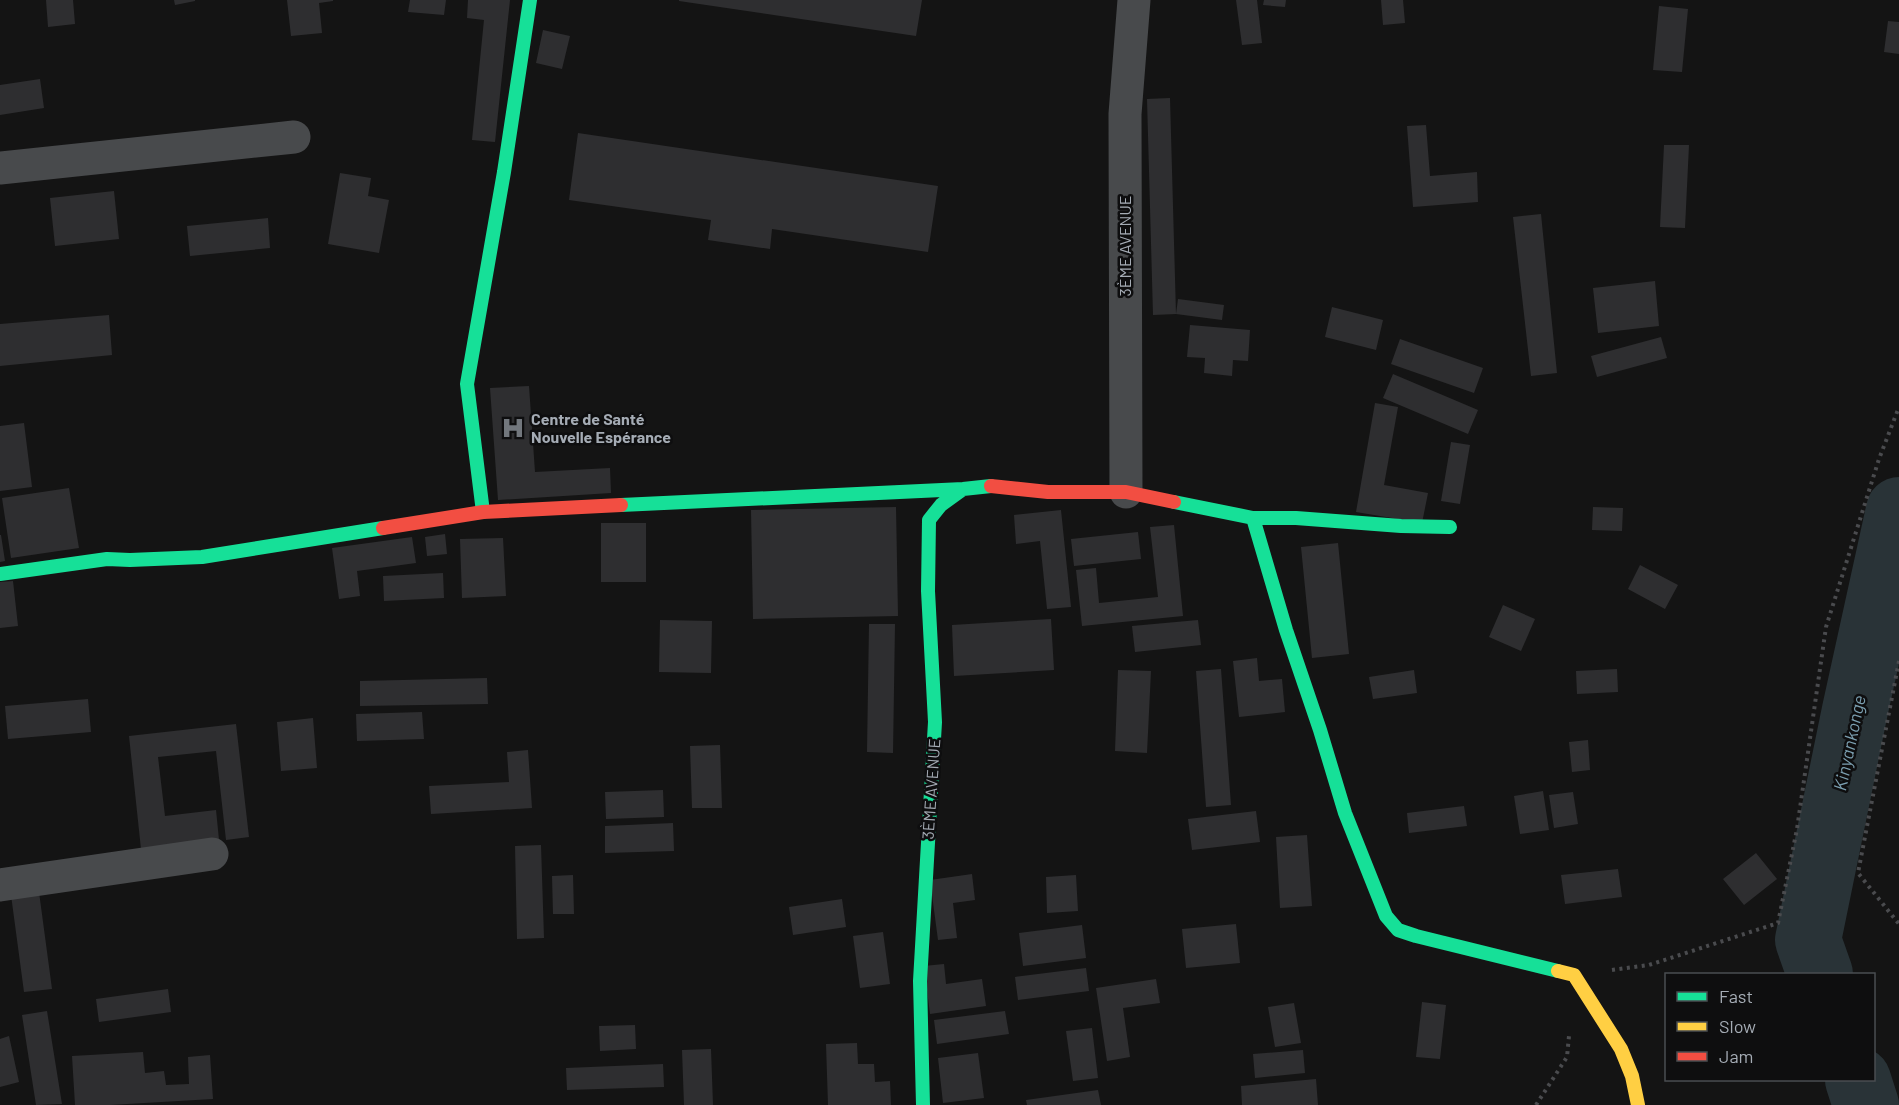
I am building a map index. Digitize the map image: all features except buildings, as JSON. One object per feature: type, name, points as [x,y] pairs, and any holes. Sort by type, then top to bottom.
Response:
[{"type":"street","points":[[483,512],[467,384],[504,171],[530,0]]},
{"type":"street","name":"3ÈME AVENUE","points":[[1126,492],[1125,114],[1134,0]]},
{"type":"street","points":[[0,168],[294,137]]},
{"type":"street","points":[[0,574],[107,559],[202,557],[483,512],[963,489],[986,485],[1048,492],[1126,492],[1253,518],[1296,518],[1401,526],[1450,527]]},
{"type":"street","name":"3ÈME AVENUE","points":[[923,1105],[920,981],[935,722],[928,591],[929,520],[941,506],[963,489]]},
{"type":"street","points":[[1253,518],[1286,630],[1345,813],[1386,916],[1398,930],[1416,936],[1574,975],[1621,1049],[1632,1076],[1638,1105]]},
{"type":"street","points":[[0,885],[212,854]]},
{"type":"path","points":[[1574,975],[1649,965],[1778,923],[1797,829],[1826,627],[1879,459],[1899,407]]},
{"type":"path","points":[[1899,661],[1858,873],[1899,924]]},
{"type":"path","points":[[1536,1105],[1567,1057],[1569,1034]]},
{"type":"waterway","name":"Kinyankonge","points":[[1820,973],[1808,940],[1899,510]]},
{"type":"waterway","name":"Kinyankonge","points":[[1858,1081],[1866,1105]]},
{"type":"traffic: fast","points":[[483,512],[467,384],[504,172],[530,0]]},
{"type":"traffic: fast","points":[[621,505],[991,486]]},
{"type":"traffic: fast","points":[[923,1105],[920,981],[935,722],[928,591],[929,520],[941,505],[963,489]]},
{"type":"traffic: fast","points":[[1174,502],[1253,518],[1296,518],[1401,526],[1450,527]]},
{"type":"traffic: fast","points":[[1253,518],[1286,630],[1345,813],[1386,916],[1398,930],[1416,936],[1558,971]]},
{"type":"traffic: fast","points":[[0,574],[107,559],[202,557],[383,528]]},
{"type":"traffic: slow","points":[[1558,971],[1574,975],[1621,1049],[1632,1076],[1638,1105]]},
{"type":"traffic: jam","points":[[991,486],[1048,492],[1126,492],[1174,502]]},
{"type":"traffic: jam","points":[[383,528],[483,512],[621,505]]},
{"type":"place","name":"Centre de Santé Nouvelle Espérance","points":[[513,428]]}]
